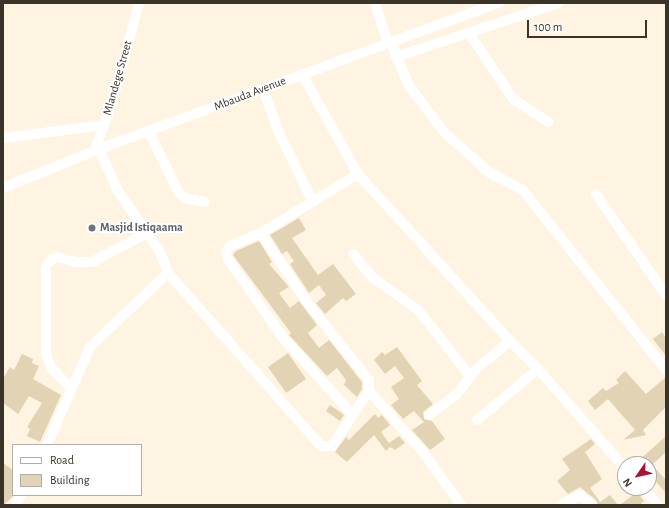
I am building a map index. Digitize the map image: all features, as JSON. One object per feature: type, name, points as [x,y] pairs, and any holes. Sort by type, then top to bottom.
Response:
[{"type":"street","name":"Mlandege Street","points":[[97,150],[139,3]]},
{"type":"street","points":[[375,3],[389,42],[409,86],[444,132],[490,173],[522,190],[666,370]]},
{"type":"street","name":"Mbauda Avenue","points":[[3,188],[97,150],[499,3]]},
{"type":"street","points":[[396,57],[558,3]]},
{"type":"street","points":[[469,33],[513,100],[548,122]]},
{"type":"street","points":[[302,74],[358,174],[510,341],[538,369],[617,459]]},
{"type":"street","points":[[263,89],[279,133],[313,202]]},
{"type":"street","points":[[3,138],[104,125]]},
{"type":"street","points":[[149,132],[180,193],[185,198],[205,202]]},
{"type":"street","points":[[97,150],[118,191],[165,262],[168,273],[321,446],[332,446],[352,414],[369,391],[370,384],[367,376],[307,302],[261,233]]},
{"type":"street","points":[[352,414],[284,339],[227,258],[226,252],[230,246],[261,233],[358,174]]},
{"type":"street","points":[[596,194],[666,295]]},
{"type":"street","points":[[71,388],[52,369],[46,354],[46,266],[51,260],[58,257],[76,262],[92,262],[147,233]]},
{"type":"street","points":[[353,254],[372,277],[419,311],[470,376]]},
{"type":"street","points":[[47,444],[90,347],[168,273]]},
{"type":"street","points":[[429,415],[456,395],[481,364],[510,341]]},
{"type":"street","points":[[477,420],[538,369]]},
{"type":"street","points":[[369,391],[424,453],[461,505]]},
{"type":"street","points":[[561,505],[580,494],[592,505]]},
{"type":"street","points":[[15,505],[20,496]]},
{"type":"street","points":[[650,496],[658,505]]},
{"type":"building","points":[[299,218],[306,230],[292,238],[318,275],[333,264],[356,294],[346,301],[343,298],[325,314],[316,303],[326,295],[319,285],[309,293],[290,264],[294,261],[287,251],[282,254],[270,235]]},
{"type":"building","points":[[259,241],[272,262],[269,264],[289,287],[279,293],[290,308],[299,301],[317,325],[308,333],[319,348],[329,340],[362,382],[362,389],[357,397],[344,385],[346,380],[337,368],[327,376],[289,335],[291,333],[233,255],[236,251]]},
{"type":"building","points":[[662,332],[666,338],[666,356],[653,339]]},
{"type":"building","points":[[397,347],[422,381],[417,385],[433,404],[423,412],[424,419],[432,421],[445,439],[430,450],[412,430],[424,422],[414,411],[403,419],[391,405],[399,399],[391,387],[404,378],[395,366],[385,374],[374,360],[382,352],[385,355]]},
{"type":"building","points":[[288,353],[306,379],[286,393],[268,367]]},
{"type":"building","points":[[22,354],[33,359],[32,363],[39,366],[33,379],[61,395],[40,442],[27,436],[30,429],[27,427],[42,403],[29,396],[18,414],[3,403],[3,379],[10,367],[14,370]]},
{"type":"building","points":[[625,371],[646,394],[666,377],[666,407],[643,430],[646,435],[623,440],[635,430],[608,399],[595,410],[588,401],[603,388],[606,391],[619,383],[616,380]]},
{"type":"building","points":[[330,405],[344,415],[340,421],[326,411]]},
{"type":"building","points":[[375,414],[378,418],[382,415],[390,425],[381,432],[389,443],[399,436],[405,443],[395,450],[390,447],[386,451],[374,435],[347,462],[335,452],[346,437],[349,440]]},
{"type":"building","points":[[666,436],[666,452],[657,460],[657,456],[644,456]]},
{"type":"building","points":[[591,439],[595,444],[585,452],[602,479],[590,488],[600,502],[610,495],[618,505],[598,505],[596,500],[580,487],[568,494],[557,481],[570,470],[562,459]]},
{"type":"building","points":[[3,463],[12,469],[13,496],[4,505]]},
{"type":"building","points":[[657,470],[666,480],[666,493],[657,483]]},
{"type":"building","points":[[632,496],[640,496],[644,501],[640,505],[620,505]]},
{"type":"place","name":"Masjid Istiqaama","points":[[92,228]]}]
